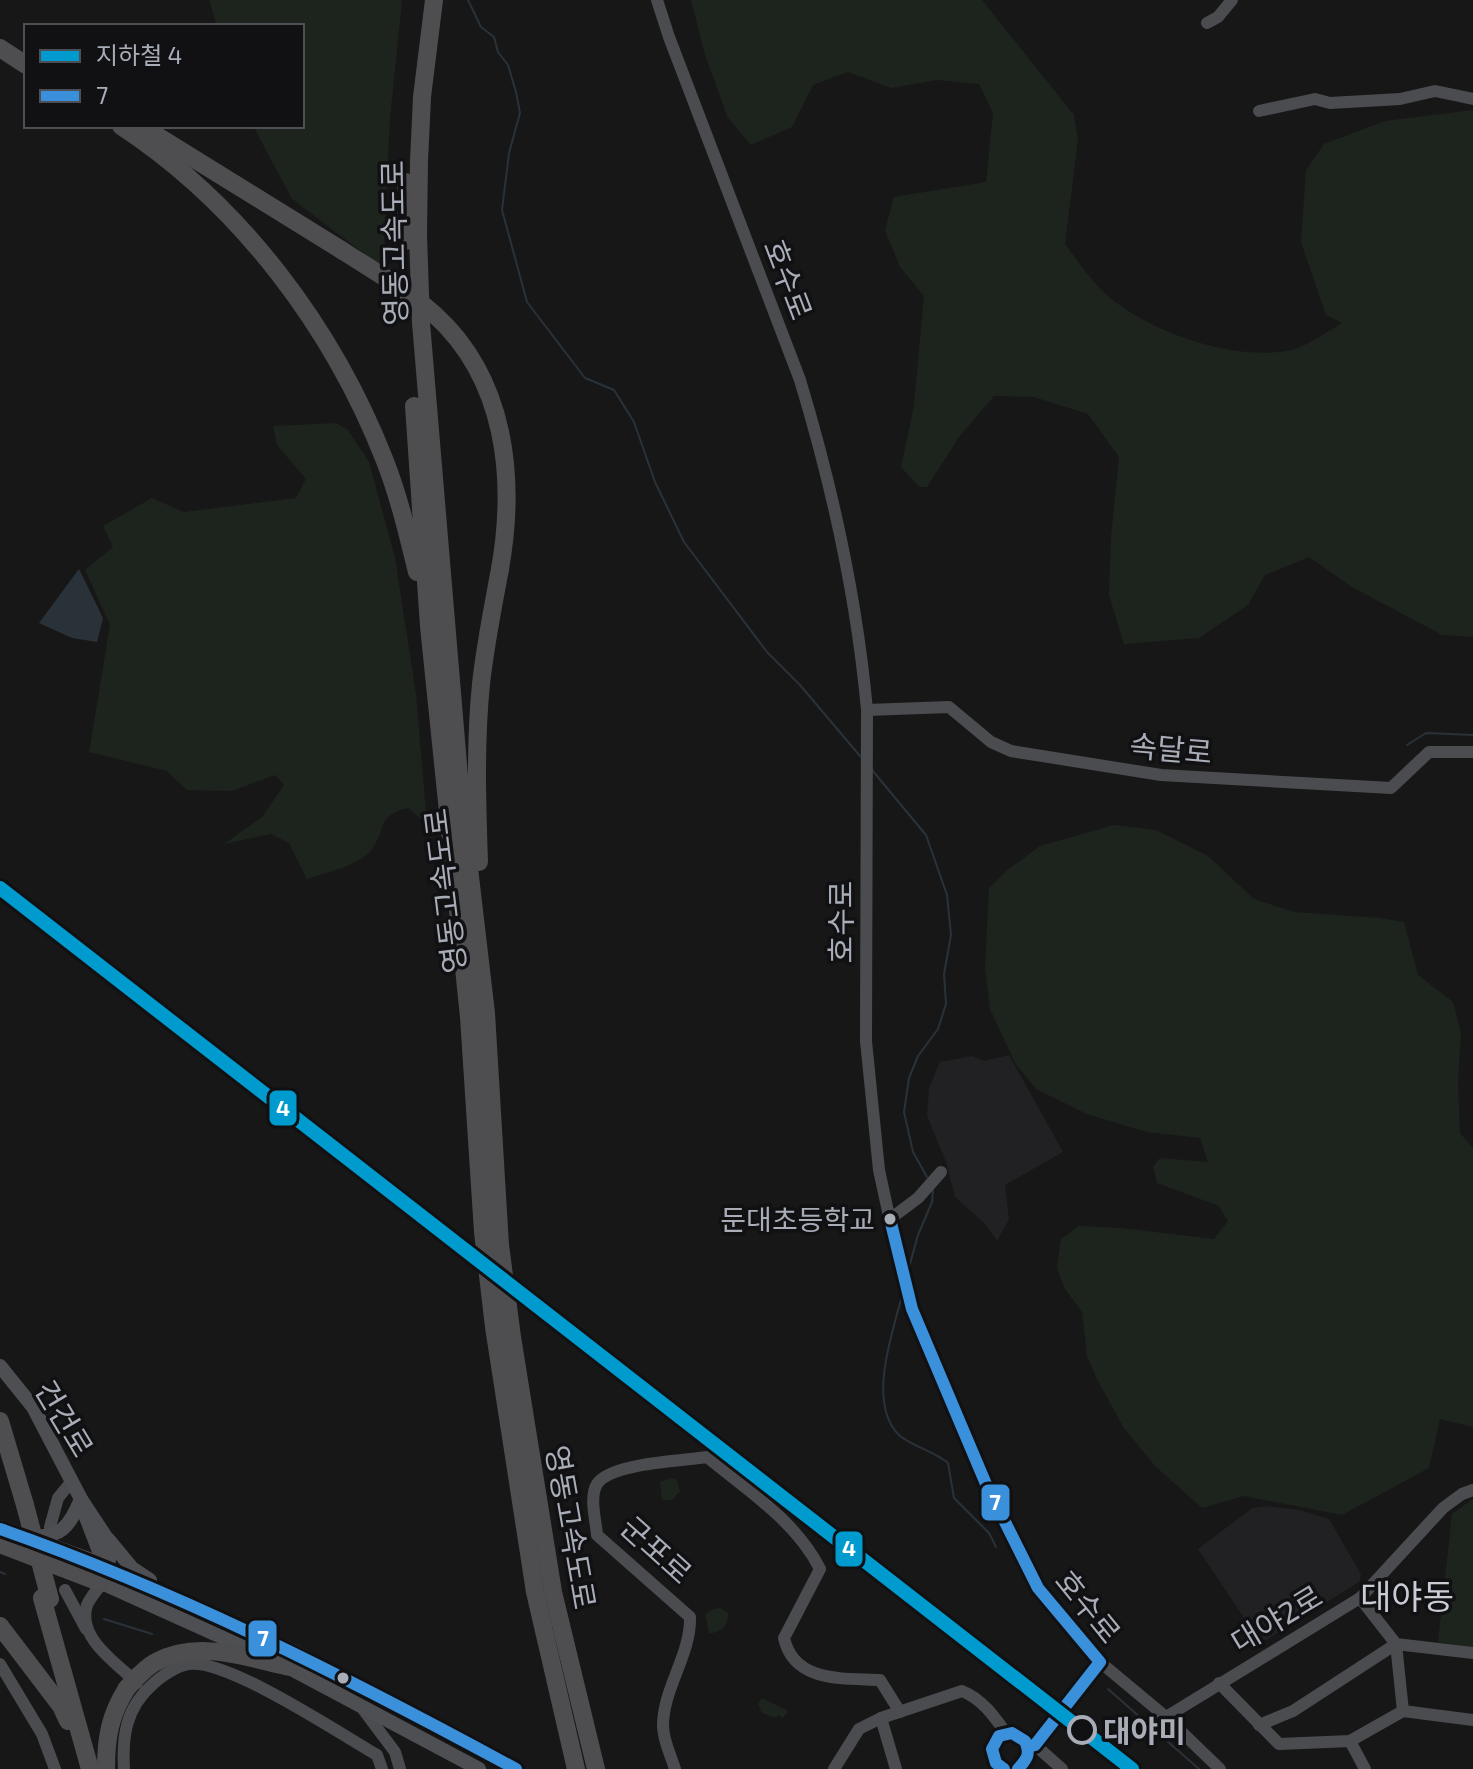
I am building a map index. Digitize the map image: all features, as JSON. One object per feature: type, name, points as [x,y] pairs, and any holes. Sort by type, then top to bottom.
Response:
[{"type":"highway","name":"영동고속도로","points":[[427,3],[410,114],[405,217],[429,626],[469,1017],[483,1232],[494,1327],[535,1592],[576,1769]]},
{"type":"highway","name":"영동고속도로","points":[[427,3],[419,161],[421,323],[461,800],[486,1013],[500,1245],[553,1592],[593,1760]]},
{"type":"highway","points":[[0,37],[24,52]]},
{"type":"highway","points":[[0,48],[24,64]]},
{"type":"highway","points":[[124,128],[204,192],[261,249],[345,375],[386,462],[402,512],[429,626]]},
{"type":"highway","points":[[144,128],[343,251],[433,313],[461,343],[481,376],[496,414],[505,457],[507,514],[485,656],[478,740],[478,828],[486,1013]]},
{"type":"highway","points":[[0,1421],[20,1506]]},
{"type":"highway","points":[[0,1453],[52,1596],[102,1769]]},
{"type":"highway","points":[[0,1529],[103,1575]]},
{"type":"highway","points":[[0,1544],[103,1575]]},
{"type":"highway","points":[[0,1626],[61,1706],[102,1769]]},
{"type":"highway","points":[[102,1769],[114,1709],[156,1662],[180,1654],[214,1650],[290,1667]]},
{"type":"main road","name":"건건로","points":[[0,1366],[33,1407],[81,1499],[106,1537],[132,1568],[155,1583],[155,1589]]},
{"type":"main road","name":"건건로","points":[[81,1499],[103,1575]]},
{"type":"main road","points":[[18,1535],[44,1538],[57,1533],[73,1519],[81,1499]]},
{"type":"main road","points":[[103,1575],[109,1550],[106,1537]]},
{"type":"main road","points":[[103,1575],[155,1589],[295,1652],[516,1769]]},
{"type":"main road","points":[[103,1575],[290,1667],[479,1769]]},
{"type":"street","name":"호수로","points":[[657,0],[800,380],[839,536],[860,646],[867,710],[866,1041],[879,1170],[912,1309],[986,1484],[1038,1588],[1100,1662],[1166,1717],[1220,1769]]},
{"type":"street","points":[[1207,23],[1218,17],[1232,0]]},
{"type":"street","points":[[1259,111],[1315,99],[1330,103],[1400,99],[1435,91],[1473,99]]},
{"type":"street","name":"속달로","points":[[867,710],[949,707],[991,742],[1011,751],[1187,777],[1391,788],[1429,752],[1473,752]]},
{"type":"street","points":[[890,1219],[918,1198],[941,1172]]},
{"type":"street","name":"군포로","points":[[675,1769],[663,1727],[690,1630],[690,1617],[597,1535],[594,1495],[597,1484],[616,1470],[707,1457],[792,1527],[810,1548],[820,1569],[784,1638],[787,1650],[795,1663],[807,1671],[826,1677],[880,1680],[900,1712]]},
{"type":"street","points":[[50,1527],[58,1498],[72,1481]]},
{"type":"street","name":"대야2로","points":[[1166,1717],[1360,1598],[1443,1508],[1473,1490]]},
{"type":"street","points":[[92,1639],[86,1623],[87,1605],[103,1575]]},
{"type":"street","points":[[52,1596],[137,1685],[157,1681],[186,1664],[211,1664],[241,1677],[377,1755],[382,1769]]},
{"type":"street","points":[[1360,1598],[1396,1644],[1403,1711]]},
{"type":"street","points":[[1259,1725],[1293,1711],[1396,1644],[1473,1653]]},
{"type":"street","points":[[1075,1694],[1100,1662]]},
{"type":"street","points":[[0,1664],[42,1734],[55,1769]]},
{"type":"street","points":[[1219,1683],[1279,1744],[1350,1741],[1403,1711],[1473,1720]]},
{"type":"street","points":[[834,1769],[859,1729],[881,1718],[962,1691],[991,1712],[1006,1733]]},
{"type":"street","points":[[360,1706],[395,1752],[400,1769]]},
{"type":"street","points":[[881,1718],[896,1769]]},
{"type":"street","points":[[1020,1768],[1032,1746],[1046,1731]]},
{"type":"street","points":[[1002,1769],[996,1763],[992,1749],[999,1736],[1006,1733],[1017,1734],[1062,1769]]},
{"type":"street","points":[[1350,1741],[1365,1769]]},
{"type":"shaded area","points":[[209,0],[402,0],[390,118],[383,268],[292,199],[254,128],[304,128],[304,24],[216,24]]},
{"type":"shaded area","points":[[691,0],[982,0],[1074,115],[1078,140],[1065,244],[1096,284],[1135,315],[1176,335],[1244,352],[1294,349],[1342,323],[1326,315],[1301,242],[1306,170],[1324,144],[1385,121],[1473,110],[1473,637],[1442,635],[1352,587],[1309,557],[1265,575],[1248,605],[1199,638],[1124,644],[1109,595],[1119,457],[1088,414],[1034,397],[994,396],[959,437],[927,487],[919,487],[901,467],[914,405],[924,296],[900,267],[885,230],[894,197],[986,182],[993,113],[979,84],[937,80],[891,88],[848,72],[813,85],[792,127],[751,145],[728,118],[705,55]]},
{"type":"shaded area","points":[[336,423],[348,430],[369,462],[395,558],[416,694],[427,824],[408,808],[391,814],[367,855],[342,868],[307,879],[289,843],[271,834],[224,844],[262,817],[284,785],[275,775],[232,791],[187,790],[167,771],[89,752],[110,625],[85,570],[113,547],[103,526],[152,498],[184,512],[296,498],[306,479],[277,445],[273,426]]},
{"type":"shaded area","points":[[79,569],[103,618],[97,642],[72,638],[39,623]]},
{"type":"shaded area","points":[[1114,825],[1156,830],[1208,856],[1254,899],[1294,912],[1404,922],[1418,975],[1453,1002],[1461,1033],[1458,1083],[1460,1133],[1473,1148],[1473,1427],[1440,1419],[1429,1468],[1342,1515],[1244,1496],[1202,1508],[1155,1466],[1124,1428],[1087,1356],[1082,1312],[1065,1289],[1057,1268],[1061,1239],[1079,1226],[1214,1239],[1228,1221],[1219,1206],[1157,1183],[1153,1167],[1160,1158],[1208,1162],[1200,1138],[1147,1132],[1087,1114],[1036,1089],[1015,1063],[990,1009],[985,968],[989,888],[1040,846]]},
{"type":"shaded area","name":"둔대초등학교","points":[[1009,1055],[1063,1152],[1005,1185],[1009,1219],[997,1241],[985,1224],[955,1197],[946,1162],[927,1116],[929,1088],[940,1062],[972,1056],[984,1061]]},
{"type":"shaded area","points":[[672,1478],[677,1480],[680,1491],[672,1500],[662,1500],[660,1482]]},
{"type":"shaded area","points":[[1473,1499],[1473,1648],[1438,1642],[1452,1514]]},
{"type":"shaded area","points":[[1266,1506],[1300,1510],[1329,1519],[1361,1574],[1359,1582],[1266,1640],[1258,1639],[1198,1549],[1252,1508]]},
{"type":"shaded area","points":[[720,1608],[728,1613],[726,1625],[709,1633],[705,1614]]},
{"type":"shaded area","points":[[762,1698],[788,1711],[783,1718],[762,1713],[758,1704]]},
{"type":"waterway","points":[[468,0],[481,27],[494,37],[498,52],[508,65],[516,92],[520,113],[509,153],[502,210],[527,302],[585,378],[614,390],[634,422],[655,482],[684,542],[767,652],[800,685],[860,756]]},
{"type":"waterway","points":[[1407,745],[1426,733],[1473,735]]},
{"type":"waterway","points":[[872,770],[926,835],[947,895],[951,935],[944,974],[946,1004],[938,1029],[918,1056],[909,1078],[904,1112],[913,1152],[927,1177]]},
{"type":"waterway","points":[[908,1271],[932,1202],[933,1189]]},
{"type":"waterway","points":[[902,1296],[888,1349],[883,1387],[890,1422],[904,1439],[948,1463],[954,1498],[989,1533],[996,1547]]},
{"type":"waterway","points":[[0,1572],[5,1574]]},
{"type":"waterway","points":[[104,1619],[152,1634]]},
{"type":"waterway","points":[[1108,1689],[1199,1769]]},
{"type":"tunnel","points":[[1046,1731],[1075,1694]]},
{"type":"metro line","name":"4","points":[[0,888],[1132,1769]]},
{"type":"transit line","name":"7","points":[[890,1219],[912,1309],[986,1484],[1038,1588],[1100,1662],[1035,1745],[1029,1746]]},
{"type":"transit line","name":"7","points":[[0,1529],[133,1580],[262,1638],[516,1769]]},
{"type":"transit line","name":"7","points":[[1004,1769],[996,1763],[992,1749],[999,1736],[1012,1733],[1025,1741],[1028,1749],[1026,1759],[1018,1769]]},
{"type":"place","name":"둔대초등학교","points":[[890,1219]]},
{"type":"place","name":"대야미","points":[[1082,1730]]},
{"type":"district","name":"대야동","points":[[1407,1595]]}]
